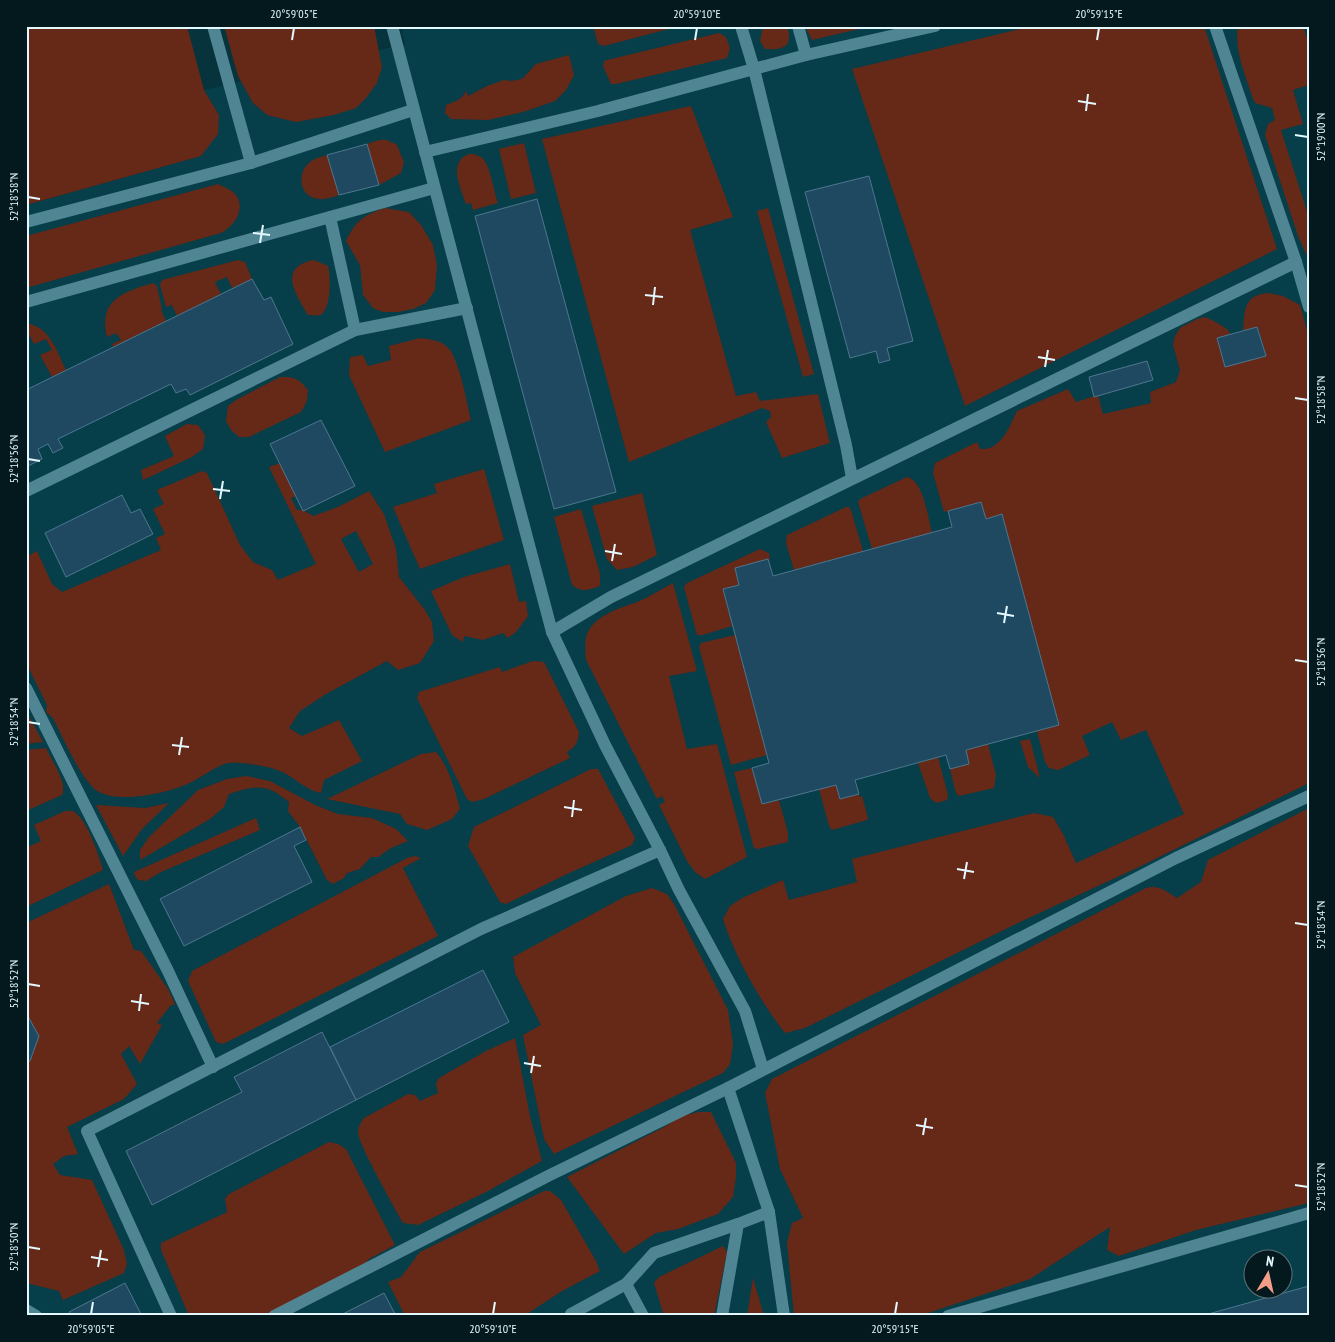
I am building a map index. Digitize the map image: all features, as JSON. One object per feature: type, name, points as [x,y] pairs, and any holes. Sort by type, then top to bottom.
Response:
[{"type":"lane","points":[[212,26],[251,163]]},
{"type":"lane","points":[[392,26],[552,632],[679,890],[745,1011],[763,1069]]},
{"type":"lane","points":[[741,26],[754,69],[844,436],[852,478]]},
{"type":"lane","points":[[798,26],[806,55]]},
{"type":"lane","points":[[425,152],[598,111],[806,55],[935,26]]},
{"type":"lane","points":[[1215,26],[1296,262],[1309,306]]},
{"type":"lane","points":[[26,222],[251,163],[413,110]]},
{"type":"lane","points":[[26,302],[434,188]]},
{"type":"lane","points":[[330,216],[355,330]]},
{"type":"lane","points":[[552,632],[611,597],[1296,262]]},
{"type":"lane","points":[[26,491],[355,330],[467,308]]},
{"type":"lane","points":[[26,688],[168,971],[213,1067]]},
{"type":"lane","points":[[274,1316],[541,1179],[728,1088],[1176,858],[1309,796]]},
{"type":"lane","points":[[170,1316],[87,1131],[481,929],[660,850]]},
{"type":"lane","points":[[728,1088],[769,1212],[784,1316]]},
{"type":"lane","points":[[571,1316],[571,1314],[626,1284],[654,1254],[769,1212]]},
{"type":"lane","points":[[948,1316],[1309,1213]]},
{"type":"lane","points":[[722,1316],[738,1224]]},
{"type":"lane","points":[[626,1284],[643,1316]]},
{"type":"lane","points":[[26,1310],[36,1316]]},
{"type":"shaded area","points":[[26,26],[187,26],[204,90],[219,115],[218,134],[201,156],[26,205]]},
{"type":"shaded area","points":[[224,26],[374,26],[382,67],[377,83],[356,108],[334,115],[296,122],[267,115],[253,103],[238,76]]},
{"type":"shaded area","points":[[401,26],[1309,26],[1309,1316],[26,1316],[26,1073],[38,1036],[26,1013],[26,205],[201,156],[219,115],[204,90],[405,44]]},
{"type":"shaded area","points":[[593,26],[680,26],[604,46],[598,44]]},
{"type":"shaded area","points":[[763,26],[787,26],[789,33],[788,43],[782,48],[765,49],[760,41]]},
{"type":"shaded area","points":[[805,26],[872,26],[812,40]]},
{"type":"shaded area","points":[[1033,26],[1204,26],[1277,249],[965,406],[852,69]]},
{"type":"shaded area","points":[[1238,26],[1303,26],[1309,45],[1309,85],[1293,90],[1303,124],[1281,130],[1309,218],[1309,256],[1306,254],[1298,236],[1265,135],[1268,124],[1275,120],[1272,108],[1255,103],[1243,71],[1237,35]]},
{"type":"shaded area","points":[[719,33],[726,37],[730,48],[727,58],[616,84],[611,84],[603,66],[604,61],[607,60]]},
{"type":"shaded area","points":[[569,55],[574,75],[566,90],[555,101],[523,112],[488,120],[451,119],[445,113],[446,105],[460,99],[466,91],[468,96],[504,80],[522,79],[536,64]]},
{"type":"shaded area","points":[[691,106],[733,217],[690,230],[736,396],[756,392],[760,401],[818,394],[830,443],[782,458],[766,422],[771,417],[770,411],[762,408],[629,462],[542,139]]},
{"type":"shaded area","points":[[379,140],[387,140],[397,145],[404,162],[401,173],[379,185],[367,144]]},
{"type":"shaded area","points":[[524,143],[536,193],[511,199],[499,149]]},
{"type":"shaded area","points":[[469,154],[481,157],[484,160],[498,203],[473,210],[471,203],[466,204],[457,176],[457,169],[462,158]]},
{"type":"shaded area","points":[[327,155],[339,195],[324,199],[313,198],[304,190],[301,179],[302,173],[311,161]]},
{"type":"shaded area","points":[[218,184],[236,195],[240,206],[234,222],[221,233],[26,288],[26,236]]},
{"type":"shaded area","points":[[385,208],[409,212],[421,225],[433,245],[437,265],[435,290],[426,303],[413,309],[398,312],[383,312],[373,308],[363,295],[360,265],[346,241],[353,228],[361,220],[371,213]]},
{"type":"shaded area","points":[[768,208],[814,374],[803,377],[757,211]]},
{"type":"shaded area","points":[[238,260],[245,262],[252,279],[232,288],[227,277],[215,282],[221,294],[177,316],[172,305],[166,307],[160,285],[162,280]]},
{"type":"shaded area","points":[[314,260],[328,266],[330,290],[328,303],[323,313],[308,315],[295,290],[293,275],[296,269],[303,264]]},
{"type":"shaded area","points":[[153,283],[157,286],[161,310],[166,321],[113,347],[112,344],[121,340],[116,333],[107,337],[105,324],[106,314],[110,306],[123,294]]},
{"type":"shaded area","points":[[1269,293],[1283,296],[1300,305],[1309,338],[1309,783],[805,1028],[785,1033],[749,978],[734,948],[723,919],[730,906],[742,898],[783,880],[789,900],[857,882],[852,859],[1034,813],[1053,817],[1076,863],[1184,814],[1146,730],[1121,740],[1112,722],[1082,736],[1090,755],[1058,770],[1049,768],[1045,762],[1037,731],[1059,725],[1002,515],[986,519],[981,502],[944,512],[933,473],[935,463],[977,442],[980,449],[994,446],[1007,431],[1017,411],[1068,389],[1076,402],[1098,395],[1103,414],[1151,403],[1150,392],[1176,382],[1180,370],[1173,345],[1175,336],[1180,328],[1197,319],[1205,317],[1214,321],[1227,329],[1231,335],[1266,355],[1258,327],[1243,331],[1245,310],[1250,300],[1260,294]]},
{"type":"shaded area","points":[[26,323],[41,329],[47,335],[56,348],[66,370],[52,377],[40,355],[52,350],[46,339],[34,344],[26,329]]},
{"type":"shaded area","points":[[420,338],[440,342],[451,351],[459,369],[471,420],[385,452],[349,375],[350,357],[363,355],[368,366],[391,360],[389,346]]},
{"type":"shaded area","points":[[280,377],[296,379],[308,390],[307,401],[301,412],[249,437],[239,437],[231,430],[226,421],[228,406]]},
{"type":"shaded area","points":[[187,424],[198,425],[205,435],[203,449],[192,457],[143,480],[141,470],[174,456],[165,436]]},
{"type":"shaded area","points":[[280,463],[297,496],[291,498],[297,510],[303,510],[313,516],[338,507],[369,491],[384,514],[396,549],[399,577],[432,622],[434,641],[420,663],[398,670],[387,661],[326,694],[300,711],[289,728],[302,736],[339,720],[362,761],[324,780],[321,793],[310,789],[277,770],[235,763],[224,764],[185,785],[154,794],[119,797],[99,792],[86,780],[53,718],[46,712],[47,705],[26,663],[26,557],[37,551],[52,584],[62,592],[161,550],[156,538],[165,534],[153,509],[164,504],[157,490],[202,471],[207,473],[240,545],[253,562],[272,570],[278,580],[316,564],[269,467]],"holes":[[[356,531],[373,564],[359,572],[341,539]]]},
{"type":"shaded area","points":[[484,469],[504,540],[420,569],[393,507],[437,493],[434,484]]},
{"type":"shaded area","points":[[907,477],[918,485],[927,510],[932,533],[872,549],[858,502],[860,499]]},
{"type":"shaded area","points":[[642,493],[657,555],[633,567],[617,570],[607,559],[592,506]]},
{"type":"shaded area","points":[[849,507],[851,510],[863,551],[794,570],[786,543],[787,535]]},
{"type":"shaded area","points":[[581,509],[600,574],[600,586],[586,590],[572,585],[554,517]]},
{"type":"shaded area","points":[[760,549],[769,553],[770,559],[735,568],[739,585],[723,589],[732,626],[697,635],[684,587],[687,583]]},
{"type":"shaded area","points":[[510,564],[519,602],[526,601],[528,616],[516,632],[508,638],[503,633],[483,640],[464,636],[463,642],[452,635],[431,591],[464,577]]},
{"type":"shaded area","points":[[673,583],[697,671],[669,676],[687,749],[717,744],[747,857],[705,879],[695,872],[687,861],[659,805],[665,802],[662,796],[657,799],[586,660],[586,636],[600,618],[646,598]]},
{"type":"shaded area","points":[[735,635],[767,755],[731,765],[699,647],[701,643]]},
{"type":"shaded area","points":[[533,661],[544,662],[579,732],[576,744],[567,752],[570,758],[484,799],[472,802],[467,799],[417,698],[419,692],[500,667],[502,672]]},
{"type":"shaded area","points":[[26,711],[43,742],[26,744]]},
{"type":"shaded area","points":[[1030,739],[1040,778],[1028,767],[1020,741]]},
{"type":"shaded area","points":[[988,744],[996,775],[994,788],[959,796],[956,793],[950,769],[969,764],[966,750]]},
{"type":"shaded area","points":[[46,748],[61,778],[63,784],[62,795],[26,811],[26,750]]},
{"type":"shaded area","points":[[436,752],[448,772],[460,809],[452,819],[427,830],[407,824],[400,814],[327,799],[421,754]]},
{"type":"shaded area","points":[[938,757],[948,795],[947,800],[936,803],[930,798],[918,763]]},
{"type":"shaded area","points":[[752,768],[762,804],[779,800],[788,833],[788,842],[758,849],[754,848],[734,772]]},
{"type":"shaded area","points":[[591,769],[598,769],[635,838],[632,845],[506,904],[500,902],[468,846],[474,827]]},
{"type":"shaded area","points":[[246,776],[270,781],[315,805],[338,814],[372,818],[396,829],[408,841],[391,848],[378,857],[371,857],[360,869],[347,873],[344,878],[333,884],[327,880],[300,827],[288,811],[289,802],[274,791],[261,787],[229,794],[224,807],[210,819],[140,860],[140,850],[149,837],[198,790],[227,779]]},
{"type":"shaded area","points":[[836,785],[840,799],[859,794],[859,797],[862,796],[867,820],[832,830],[829,826],[819,789]]},
{"type":"shaded area","points":[[169,803],[142,829],[123,856],[96,805],[145,808]]},
{"type":"shaded area","points":[[1309,808],[1309,1203],[1196,1230],[1119,1256],[1107,1250],[1110,1227],[1030,1279],[919,1316],[794,1316],[787,1243],[792,1223],[803,1218],[780,1169],[765,1093],[772,1079],[1146,888],[1159,888],[1177,898],[1201,882],[1208,860]]},
{"type":"shaded area","points":[[65,811],[73,811],[88,829],[103,870],[26,907],[26,848],[41,841],[34,825]]},
{"type":"shaded area","points":[[256,818],[260,830],[161,872],[146,881],[138,880],[135,876],[134,872]]},
{"type":"shaded area","points":[[415,856],[421,858],[403,868],[438,936],[223,1044],[216,1042],[188,981],[192,971],[407,858]]},
{"type":"shaded area","points":[[109,884],[134,950],[141,951],[168,989],[175,1004],[170,1006],[157,1023],[162,1025],[140,1064],[129,1046],[121,1054],[137,1084],[124,1099],[67,1127],[78,1154],[64,1156],[53,1164],[60,1175],[92,1180],[124,1250],[127,1264],[124,1273],[63,1300],[59,1291],[26,1283],[26,1062],[30,1060],[38,1036],[26,1013],[26,923]]},
{"type":"shaded area","points":[[652,888],[667,894],[674,904],[728,1010],[733,1045],[730,1064],[723,1073],[554,1154],[544,1139],[523,1035],[541,1025],[515,973],[513,957],[626,896]]},
{"type":"shaded area","points":[[515,1038],[530,1116],[542,1161],[486,1192],[418,1225],[403,1223],[370,1162],[360,1139],[358,1130],[362,1121],[364,1118],[408,1094],[415,1095],[420,1101],[438,1093],[436,1084],[439,1078],[486,1051]]},
{"type":"shaded area","points":[[699,1112],[711,1112],[736,1163],[733,1197],[718,1214],[678,1229],[656,1233],[624,1254],[567,1177],[666,1126],[681,1116]]},
{"type":"shaded area","points":[[329,1142],[338,1144],[346,1149],[395,1245],[369,1259],[365,1264],[264,1316],[189,1316],[161,1250],[161,1243],[227,1212],[225,1199],[229,1194]]},
{"type":"shaded area","points":[[544,1191],[550,1191],[561,1200],[600,1271],[562,1291],[524,1316],[405,1316],[388,1282],[401,1277],[420,1252]]},
{"type":"shaded area","points":[[723,1246],[727,1252],[714,1316],[664,1316],[654,1283],[659,1277]]},
{"type":"shaded area","points":[[753,1278],[764,1316],[747,1316]]},
{"type":"building","points":[[367,144],[379,185],[339,195],[327,155]]},
{"type":"building","points":[[869,176],[913,341],[887,348],[890,360],[879,363],[876,351],[850,358],[805,192]]},
{"type":"building","points":[[537,199],[616,492],[554,509],[475,216]]},
{"type":"building","points":[[252,279],[264,300],[271,297],[293,344],[190,395],[186,389],[176,393],[171,384],[58,439],[63,448],[53,453],[48,444],[38,449],[42,459],[26,467],[26,390]]},
{"type":"building","points":[[1257,327],[1266,356],[1225,367],[1217,338]]},
{"type":"building","points":[[1147,361],[1153,380],[1094,397],[1089,377]]},
{"type":"building","points":[[321,420],[355,486],[303,511],[270,444]]},
{"type":"building","points":[[122,495],[131,513],[140,509],[153,534],[66,577],[45,533]]},
{"type":"building","points":[[981,502],[986,519],[1002,514],[1059,725],[966,750],[969,764],[950,769],[946,755],[855,780],[859,794],[840,799],[836,785],[762,804],[752,768],[769,763],[723,589],[739,585],[735,568],[768,559],[773,576],[952,527],[948,511]]},
{"type":"building","points":[[300,827],[306,840],[294,846],[312,882],[184,946],[160,899]]},
{"type":"building","points":[[483,970],[509,1022],[356,1100],[330,1047]]},
{"type":"building","points":[[26,1013],[39,1036],[30,1061],[26,1062]]},
{"type":"building","points":[[322,1032],[356,1100],[152,1205],[126,1151],[242,1092],[234,1077]]},
{"type":"building","points":[[125,1283],[142,1316],[71,1316],[69,1312]]},
{"type":"building","points":[[1309,1286],[1309,1316],[1201,1316],[1259,1300],[1292,1300],[1292,1291]]},
{"type":"building","points":[[384,1293],[396,1316],[339,1316]]}]
